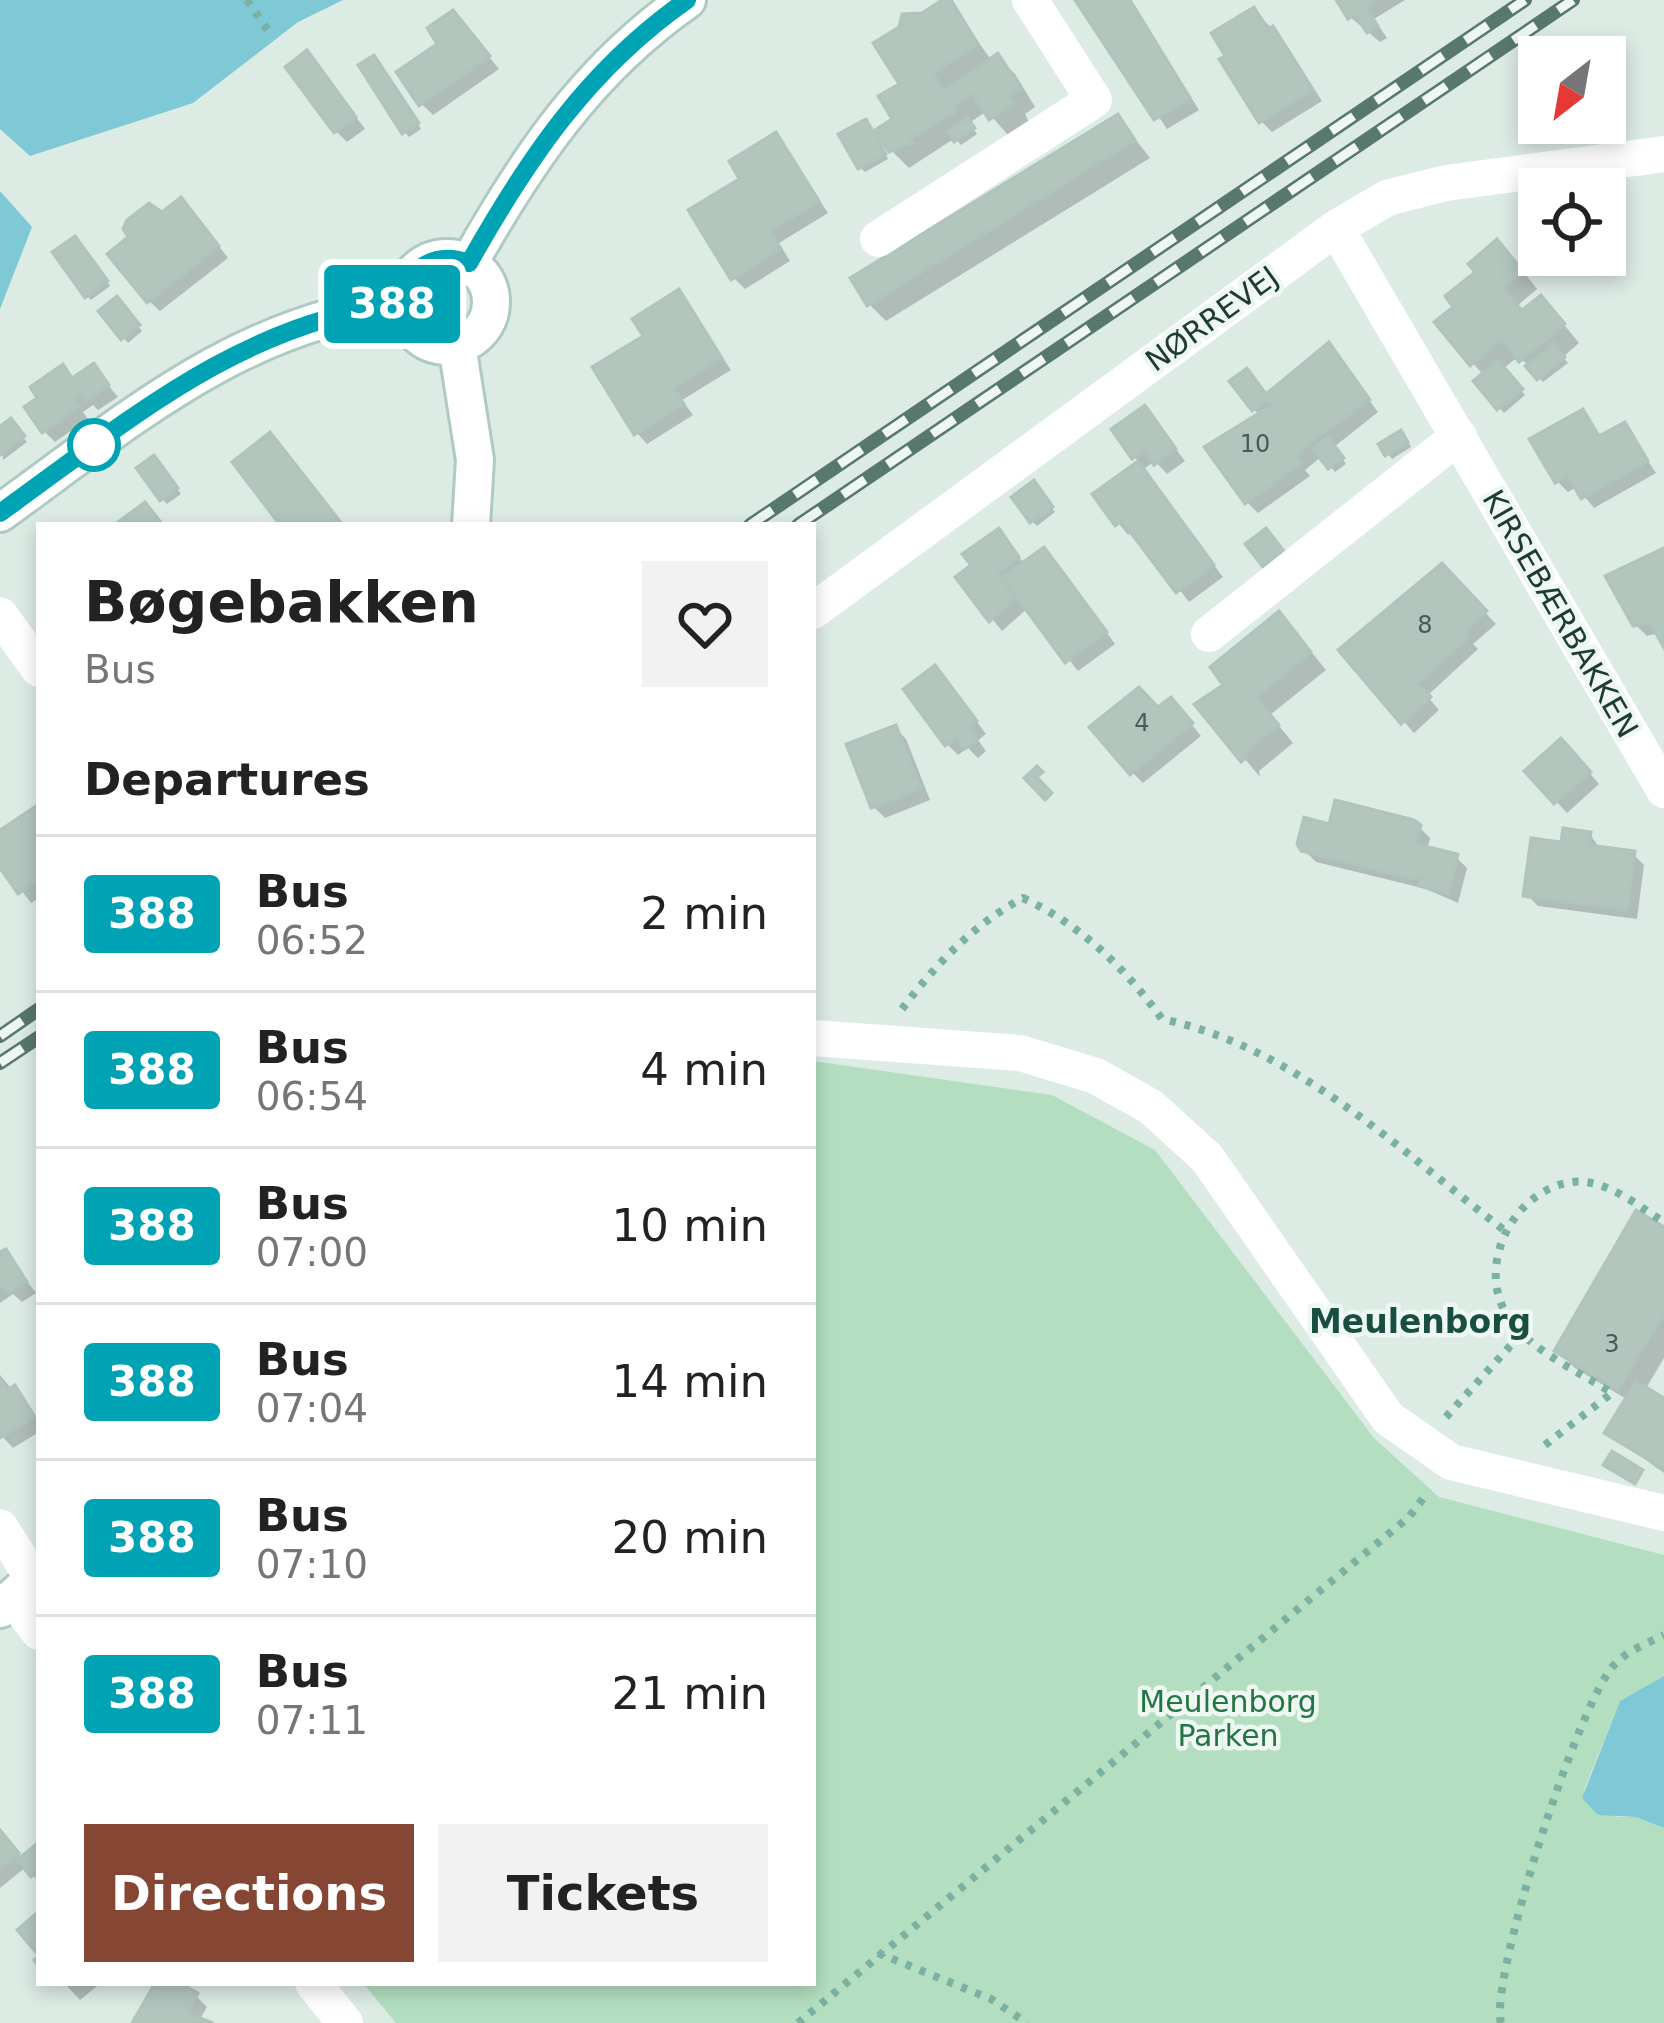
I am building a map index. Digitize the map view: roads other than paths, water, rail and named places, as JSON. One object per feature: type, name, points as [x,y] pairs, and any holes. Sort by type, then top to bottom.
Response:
[{"type":"street","points":[[469,263],[560,116],[606,66],[687,0]]},
{"type":"street","points":[[878,239],[1094,100],[1030,0]]},
{"type":"street","name":"NØRREVEJ","points":[[816,609],[1336,228],[1388,198],[1446,183],[1664,154]]},
{"type":"street","name":"KIRSEBÆRBAKKEN","points":[[1336,228],[1664,790]]},
{"type":"street","points":[[446,257],[469,263],[488,286],[490,315],[471,339],[458,345],[440,346],[417,334],[403,303],[411,277],[424,264],[446,257]]},
{"type":"street","points":[[0,513],[170,390],[272,333],[346,311],[403,303]]},
{"type":"street","points":[[458,345],[475,460],[471,522]]},
{"type":"street","points":[[1209,634],[1460,436]]},
{"type":"street","points":[[0,615],[36,665]]},
{"type":"street","points":[[816,1038],[1020,1053],[1096,1076],[1151,1107],[1207,1158],[1388,1418],[1437,1452],[1506,1475],[1664,1513]]},
{"type":"street","points":[[0,1527],[36,1625]]},
{"type":"street","points":[[315,1986],[345,2023]]},
{"type":"water","points":[[0,0],[343,0],[298,22],[193,103],[30,156],[0,129]]},
{"type":"water","points":[[0,191],[32,227],[0,309]]},
{"type":"water","points":[[1664,1676],[1664,1828],[1636,1817],[1598,1815],[1582,1798],[1620,1701]]},
{"type":"railway","points":[[754,522],[1525,0]]},
{"type":"railway","points":[[802,522],[1573,0]]},
{"type":"railway","points":[[0,1036],[36,1011]]},
{"type":"railway","points":[[0,1063],[36,1039]]},
{"type":"district","name":"Meulenborg","points":[[1420,1321]]},
{"type":"park label","name":"Meulenborg Parken","points":[[1228,1719]]}]
